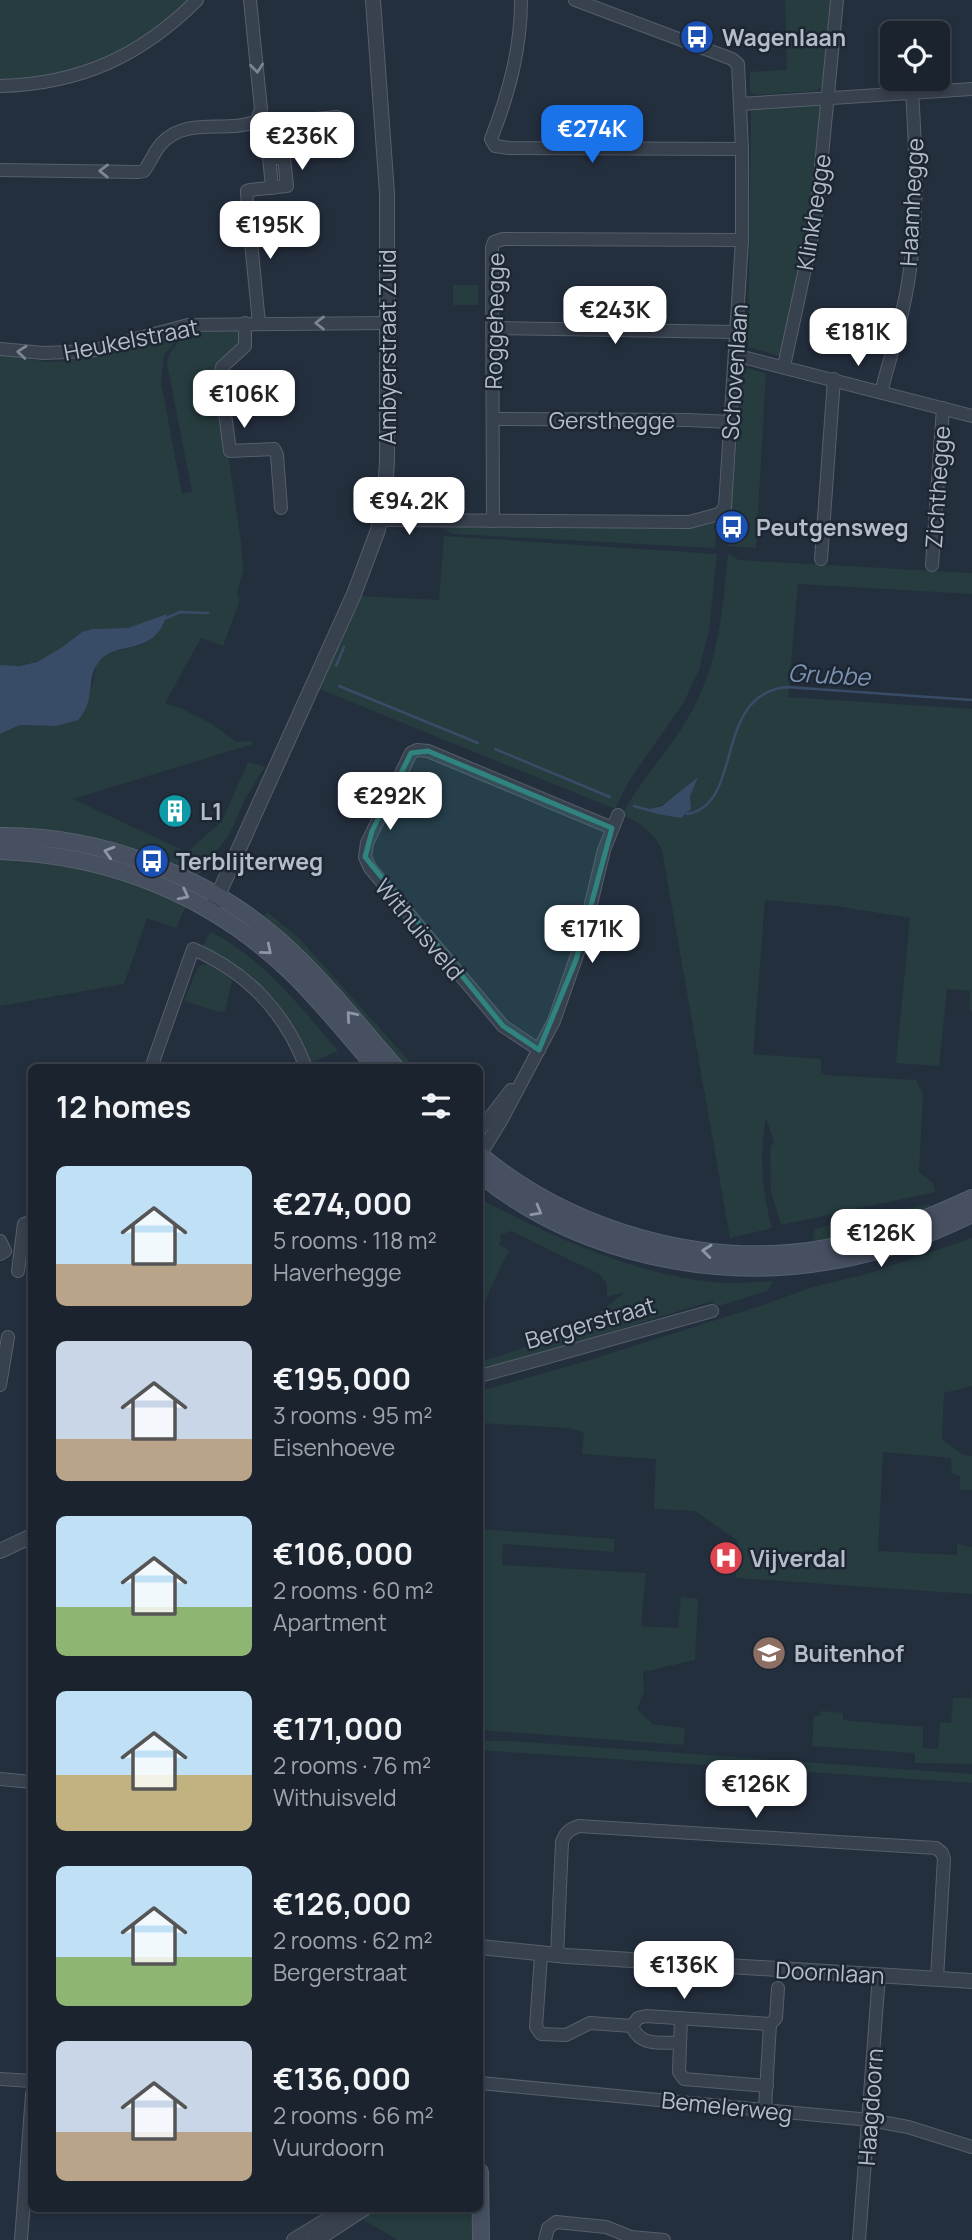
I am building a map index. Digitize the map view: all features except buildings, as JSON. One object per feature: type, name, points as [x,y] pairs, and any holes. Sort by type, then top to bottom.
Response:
[{"type":"main road","points":[[0,836],[53,840],[114,853],[168,872],[214,903],[295,975],[373,1064]]},
{"type":"main road","points":[[0,851],[54,855],[106,866],[214,903],[257,923],[305,964],[392,1064]]},
{"type":"main road","points":[[483,1157],[510,1178],[550,1202],[612,1229],[656,1242],[776,1260],[815,1264],[866,1254],[912,1240],[972,1214]]},
{"type":"main road","points":[[483,1176],[518,1201],[554,1221],[628,1250],[702,1264],[776,1260],[861,1241],[918,1222],[972,1198]]},
{"type":"main road","points":[[481,2212],[481,2240]]},
{"type":"street","points":[[0,86],[55,81],[98,68],[140,47],[175,22],[197,0]]},
{"type":"street","points":[[250,0],[269,159],[284,158],[287,186],[248,190],[252,323],[245,346],[222,367],[220,377],[230,451],[274,449],[277,454],[281,508]]},
{"type":"street","name":"Ambyerstraat Zuid","points":[[214,903],[355,594],[381,520],[386,477],[387,193],[373,0]]},
{"type":"street","points":[[521,0],[515,64],[491,139],[498,147],[741,149]]},
{"type":"street","name":"Schovenlaan","points":[[381,520],[689,523],[719,514],[725,507],[741,240],[738,64],[733,59],[575,0]]},
{"type":"street","name":"Klinkhegge","points":[[784,366],[816,218],[837,0]]},
{"type":"street","points":[[740,104],[972,89]]},
{"type":"street","name":"Haamhegge","points":[[881,392],[903,312],[913,235],[916,163],[912,92]]},
{"type":"street","points":[[0,170],[139,172],[144,171],[160,145],[174,133],[189,128],[263,120],[337,117]]},
{"type":"street","name":"Roggehegge","points":[[493,520],[494,242],[503,239],[741,240]]},
{"type":"street","name":"Heukelstraat","points":[[0,349],[69,354],[125,343],[184,325],[388,323]]},
{"type":"street","points":[[493,328],[737,332]]},
{"type":"street","points":[[736,355],[972,416]]},
{"type":"street","points":[[821,559],[834,379]]},
{"type":"street","name":"Zichthegge","points":[[932,565],[943,408]]},
{"type":"street","name":"Gersthegge","points":[[494,419],[731,422]]},
{"type":"street","name":"Withuisveld","points":[[483,1150],[502,1119],[521,1080],[539,1050],[554,1021],[576,960],[604,850],[615,821],[428,751],[417,750],[411,753],[366,843],[365,857],[370,868],[503,1026],[539,1050]]},
{"type":"street","points":[[152,1064],[193,949],[231,969],[266,999],[292,1035],[304,1064]]},
{"type":"street","name":"Withuisveld","points":[[483,1126],[505,1096],[521,1080]]},
{"type":"street","points":[[18,1271],[28,1222]]},
{"type":"street","points":[[0,1241],[5,1251],[0,1254]]},
{"type":"street","name":"Bergerstraat","points":[[483,1375],[712,1311]]},
{"type":"street","points":[[1,1379],[8,1337]]},
{"type":"street","points":[[0,1551],[28,1538]]},
{"type":"street","points":[[0,1779],[28,1782]]},
{"type":"street","points":[[557,1956],[562,1842],[565,1834],[579,1826],[936,1848],[944,1859],[937,1978]]},
{"type":"street","name":"Doornlaan","points":[[483,1947],[541,1955],[972,1981]]},
{"type":"street","points":[[541,1955],[536,2027],[541,2034],[566,2035],[590,2023],[632,2026]]},
{"type":"street","name":"Haagdoorn","points":[[859,2240],[879,1975]]},
{"type":"street","points":[[632,2026],[638,2018],[646,2016],[769,2024],[776,2018],[778,1988]]},
{"type":"street","points":[[681,2018],[679,2072],[684,2079],[767,2086]]},
{"type":"street","points":[[765,2109],[769,2024]]},
{"type":"street","points":[[632,2026],[641,2040],[679,2043]]},
{"type":"street","points":[[0,2079],[28,2081]]},
{"type":"street","name":"Bemelerweg","points":[[483,2083],[870,2120],[902,2126],[972,2147]]},
{"type":"street","points":[[21,2240],[28,2147]]},
{"type":"street","points":[[294,2240],[340,2212]]},
{"type":"street","points":[[316,2240],[359,2212]]},
{"type":"street","points":[[545,2240],[548,2228],[556,2222],[606,2227],[631,2237],[664,2240]]},
{"type":"street","points":[[600,2240],[606,2227]]},
{"type":"highlighted area","points":[[428,751],[612,828],[576,960],[539,1050],[503,1026],[365,857],[372,831],[411,753]]},
{"type":"green space","points":[[0,0],[192,0],[142,39],[115,56],[66,73],[0,83]]},
{"type":"green space","points":[[785,0],[830,0],[822,86],[817,91],[755,95],[750,91],[750,72],[787,70]]},
{"type":"green space","points":[[823,102],[817,184],[783,352],[779,356],[748,347],[751,109]]},
{"type":"green space","points":[[453,285],[478,285],[478,305],[453,305]]},
{"type":"green space","points":[[239,326],[239,345],[218,360],[215,395],[225,454],[228,454],[241,542],[243,570],[237,594],[240,600],[223,646],[201,638],[165,703],[210,723],[237,742],[252,741],[253,744],[73,799],[187,852],[222,821],[248,762],[265,767],[246,797],[230,833],[196,878],[152,859],[0,835],[0,734],[20,725],[57,726],[92,686],[96,664],[106,655],[144,644],[155,636],[164,624],[88,630],[40,660],[25,665],[0,665],[0,355],[48,362],[67,361],[175,330],[174,344],[164,354],[161,382],[182,494],[192,492],[168,358],[187,328]]},
{"type":"green space","points":[[743,367],[766,373],[756,548],[728,546]]},
{"type":"green space","points":[[717,522],[715,548],[454,534],[442,529],[443,526],[686,527]]},
{"type":"green space","points":[[444,536],[717,554],[709,630],[699,670],[684,702],[629,781],[615,809],[319,689],[361,596],[439,600]]},
{"type":"green space","points":[[728,554],[739,560],[972,573],[972,594],[798,584],[788,697],[972,709],[972,1011],[969,1010],[970,991],[947,989],[939,1066],[896,1063],[910,918],[836,906],[765,900],[753,1054],[821,1059],[821,1072],[826,1075],[916,1080],[923,1094],[919,1172],[933,1183],[935,1192],[781,1225],[771,1191],[770,1147],[774,1142],[766,1118],[763,1173],[772,1228],[730,1238],[662,850],[646,829],[622,815],[685,723],[702,690],[714,653],[722,614]],"holes":[[[695,779],[690,796],[691,809],[681,818],[662,815],[652,808],[670,800]]]},
{"type":"green space","points":[[0,855],[77,862],[188,902],[176,928],[147,918],[124,984],[0,1006]]},
{"type":"green space","points":[[267,912],[300,939],[411,1064],[401,1064],[262,918]]},
{"type":"green space","points":[[210,932],[246,954],[263,969],[338,1051],[310,1063],[291,1027],[267,994],[238,967],[203,946]]},
{"type":"green space","points":[[203,964],[213,965],[232,980],[225,1011],[219,1012],[184,1001],[198,967]]},
{"type":"green space","points":[[483,1200],[564,1240],[652,1271],[713,1282],[773,1281],[767,1291],[715,1307],[712,1301],[483,1371],[483,1361],[576,1331],[625,1292],[607,1297],[607,1284],[599,1274],[511,1231],[500,1235],[501,1241],[498,1244],[509,1250],[483,1305]]},
{"type":"green space","points":[[930,1204],[932,1209],[858,1235],[817,1242],[813,1238],[815,1229]]},
{"type":"green space","points":[[972,1238],[972,1386],[944,1393],[942,1440],[964,1455],[972,1456],[972,1490],[960,1490],[960,1476],[952,1473],[951,1458],[883,1452],[878,1551],[957,1555],[957,1544],[972,1547],[972,1594],[736,1578],[738,1541],[695,1511],[654,1509],[656,1459],[582,1454],[584,1432],[568,1428],[483,1423],[483,1389],[583,1362],[813,1287],[867,1274]]},
{"type":"green space","points":[[483,1529],[615,1539],[614,1552],[503,1544],[502,1565],[646,1573],[641,1626],[678,1628],[681,1597],[698,1599],[695,1660],[643,1672],[644,1692],[637,1709],[653,1724],[685,1728],[684,1745],[483,1730]]},
{"type":"green space","points":[[972,1688],[972,1764],[915,1763],[915,1753],[812,1746],[814,1716],[820,1716],[821,1711],[843,1713],[843,1720],[923,1727],[923,1748],[938,1749],[940,1722],[951,1723],[953,1698],[971,1698]]},
{"type":"green space","points":[[483,1741],[972,1774],[972,1783],[483,1750]]},
{"type":"green space","points":[[371,2212],[471,2212],[472,2240],[398,2240],[360,2218]]},
{"type":"water","points":[[167,614],[161,628],[153,637],[144,643],[115,651],[98,663],[92,676],[87,705],[78,720],[57,726],[20,725],[0,734],[0,665],[19,666],[37,662],[82,632],[92,629],[128,628]]},
{"type":"water","points":[[698,777],[690,796],[691,809],[681,818],[662,815],[650,809],[662,806]]},
{"type":"waterway","points":[[164,619],[180,612],[208,613]]},
{"type":"waterway","name":"Grubbe","points":[[336,666],[344,647]]},
{"type":"waterway","name":"Grubbe","points":[[339,686],[478,743]]},
{"type":"waterway","name":"Grubbe","points":[[687,814],[705,806],[717,791],[738,728],[748,709],[764,694],[787,687],[972,700]]},
{"type":"waterway","name":"Grubbe","points":[[495,749],[610,797]]},
{"type":"waterway","name":"Grubbe","points":[[634,806],[659,813]]},
{"type":"place","name":"Wagenlaan","points":[[697,37]]},
{"type":"place","name":"Peutgensweg","points":[[732,527]]},
{"type":"place","name":"L1","points":[[175,811]]},
{"type":"place","name":"Terblijterweg","points":[[152,861]]},
{"type":"place","name":"Vijverdal","points":[[726,1558]]},
{"type":"place","name":"Buitenhof","points":[[769,1653]]}]
